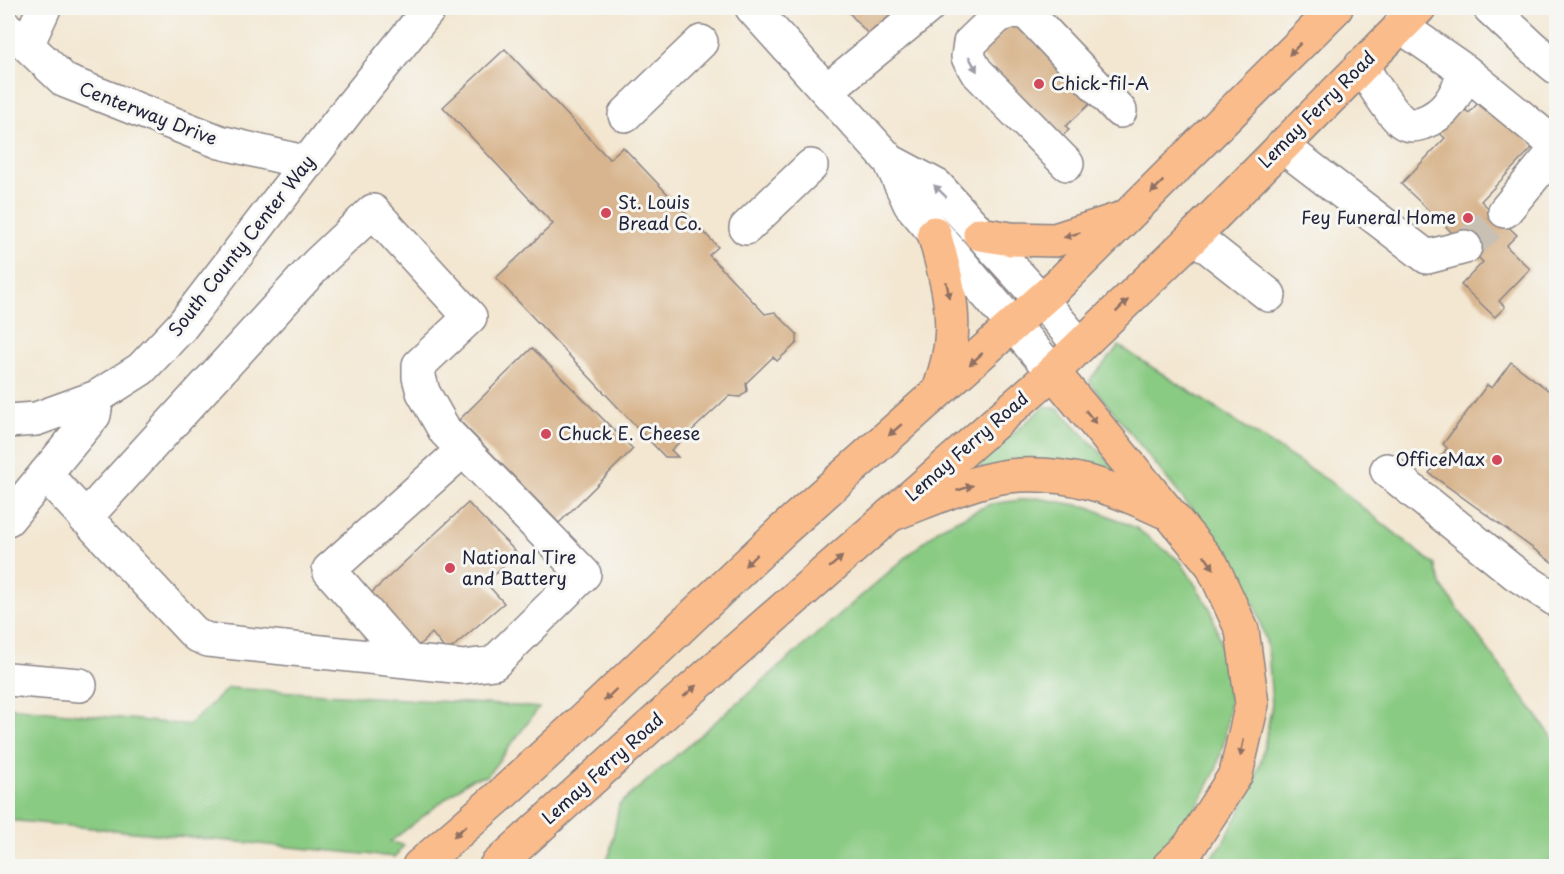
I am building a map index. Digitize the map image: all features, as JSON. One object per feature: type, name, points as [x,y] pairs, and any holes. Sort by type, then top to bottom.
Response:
[{"type":"main road","points":[[419,867],[501,795],[782,531],[1041,300],[1336,8]]},
{"type":"main road","name":"Lemay Ferry Road","points":[[496,867],[668,710],[1053,372],[1194,236],[1410,17]]},
{"type":"main road","points":[[980,234],[1011,239],[1055,240],[1127,217]]},
{"type":"main road","points":[[934,233],[952,314],[951,340],[939,391]]},
{"type":"main road","points":[[1053,372],[1212,566],[1242,630],[1252,704],[1236,774],[1189,847],[1169,867]]},
{"type":"main road","points":[[890,515],[983,482],[1035,475],[1066,477],[1095,483],[1127,494],[1173,516]]},
{"type":"lane","points":[[17,37],[44,8]]},
{"type":"lane","name":"South County Center Way","points":[[8,421],[36,419],[97,397],[141,369],[181,327],[347,111],[430,8]]},
{"type":"lane","points":[[752,8],[890,161],[910,204],[1053,372]]},
{"type":"lane","points":[[826,90],[927,8]]},
{"type":"lane","points":[[1044,8],[1127,104],[1027,13],[1003,12],[970,43],[968,57],[976,71],[1067,164]]},
{"type":"lane","points":[[1490,8],[1557,67]]},
{"type":"lane","points":[[1410,17],[1465,71],[1553,143],[1551,166],[1505,211]]},
{"type":"lane","name":"Centerway Drive","points":[[17,37],[65,81],[220,142],[308,163]]},
{"type":"lane","points":[[624,115],[701,42]]},
{"type":"lane","points":[[1361,66],[1396,116],[1405,124],[1417,125],[1435,119],[1448,106],[1458,90],[1465,71]]},
{"type":"lane","points":[[1282,146],[1427,257],[1465,247]]},
{"type":"lane","points":[[890,161],[937,186],[1080,346]]},
{"type":"lane","points":[[746,228],[811,166]]},
{"type":"lane","points":[[45,474],[85,518],[196,635],[223,642],[463,667],[494,663],[584,574],[444,431],[423,392],[419,365],[470,316],[373,211],[318,262],[85,518]]},
{"type":"lane","points":[[1194,236],[1269,295]]},
{"type":"lane","points":[[8,519],[94,415],[97,397]]},
{"type":"lane","points":[[409,661],[329,570],[463,450]]},
{"type":"lane","points":[[1387,470],[1516,574],[1557,600]]},
{"type":"lane","points":[[8,679],[80,685]]},
{"type":"green space","points":[[1119,346],[1329,481],[1435,565],[1442,587],[1556,742],[1556,866],[1204,866],[1221,846],[1248,797],[1262,758],[1272,704],[1268,648],[1256,608],[1216,540],[1089,381]]},
{"type":"green space","points":[[1045,406],[1059,409],[1128,481],[983,470],[978,464]]},
{"type":"green space","points":[[1037,498],[1089,507],[1136,528],[1181,562],[1211,610],[1228,667],[1230,700],[1225,738],[1216,770],[1192,816],[1154,857],[1140,866],[604,866],[610,853],[619,805],[940,528],[990,504]]},
{"type":"green space","points":[[228,688],[539,708],[487,776],[471,779],[390,842],[404,845],[395,857],[8,820],[8,707],[189,725]]},
{"type":"building","points":[[845,8],[899,8],[868,34]]},
{"type":"building","name":"Chick-fil-A","points":[[1013,21],[1094,100],[1066,126],[1069,130],[1060,138],[979,53]]},
{"type":"building","points":[[505,49],[609,159],[623,147],[718,247],[709,255],[765,314],[775,312],[797,334],[797,343],[777,361],[773,357],[746,383],[747,391],[740,397],[729,396],[671,450],[678,457],[665,457],[496,278],[553,224],[443,107]]},
{"type":"building","name":"Fey Funeral Home","points":[[1488,92],[1534,146],[1481,201],[1517,235],[1506,246],[1530,269],[1499,301],[1505,307],[1495,317],[1461,285],[1483,262],[1401,184],[1445,138],[1437,131],[1461,106],[1469,113]]},
{"type":"building","name":"Chuck E. Cheese","points":[[532,348],[633,449],[559,523],[459,420]]},
{"type":"building","name":"OfficeMax","points":[[1511,362],[1556,396],[1556,565],[1429,473],[1447,448],[1443,444],[1487,385],[1492,388]]},
{"type":"building","name":"National Tire and Battery","points":[[468,503],[517,553],[486,583],[504,603],[447,652],[432,633],[415,649],[367,597]]},
{"type":"tunnel","points":[[1465,247],[1505,211]]},
{"type":"place","name":"Chick-fil-A","points":[[1039,84]]},
{"type":"place","name":"St. Louis Bread Co.","points":[[606,213]]},
{"type":"place","name":"Fey Funeral Home","points":[[1468,218]]},
{"type":"place","name":"Chuck E. Cheese","points":[[546,434]]},
{"type":"place","name":"OfficeMax","points":[[1497,460]]},
{"type":"place","name":"National Tire and Battery","points":[[450,568]]}]
